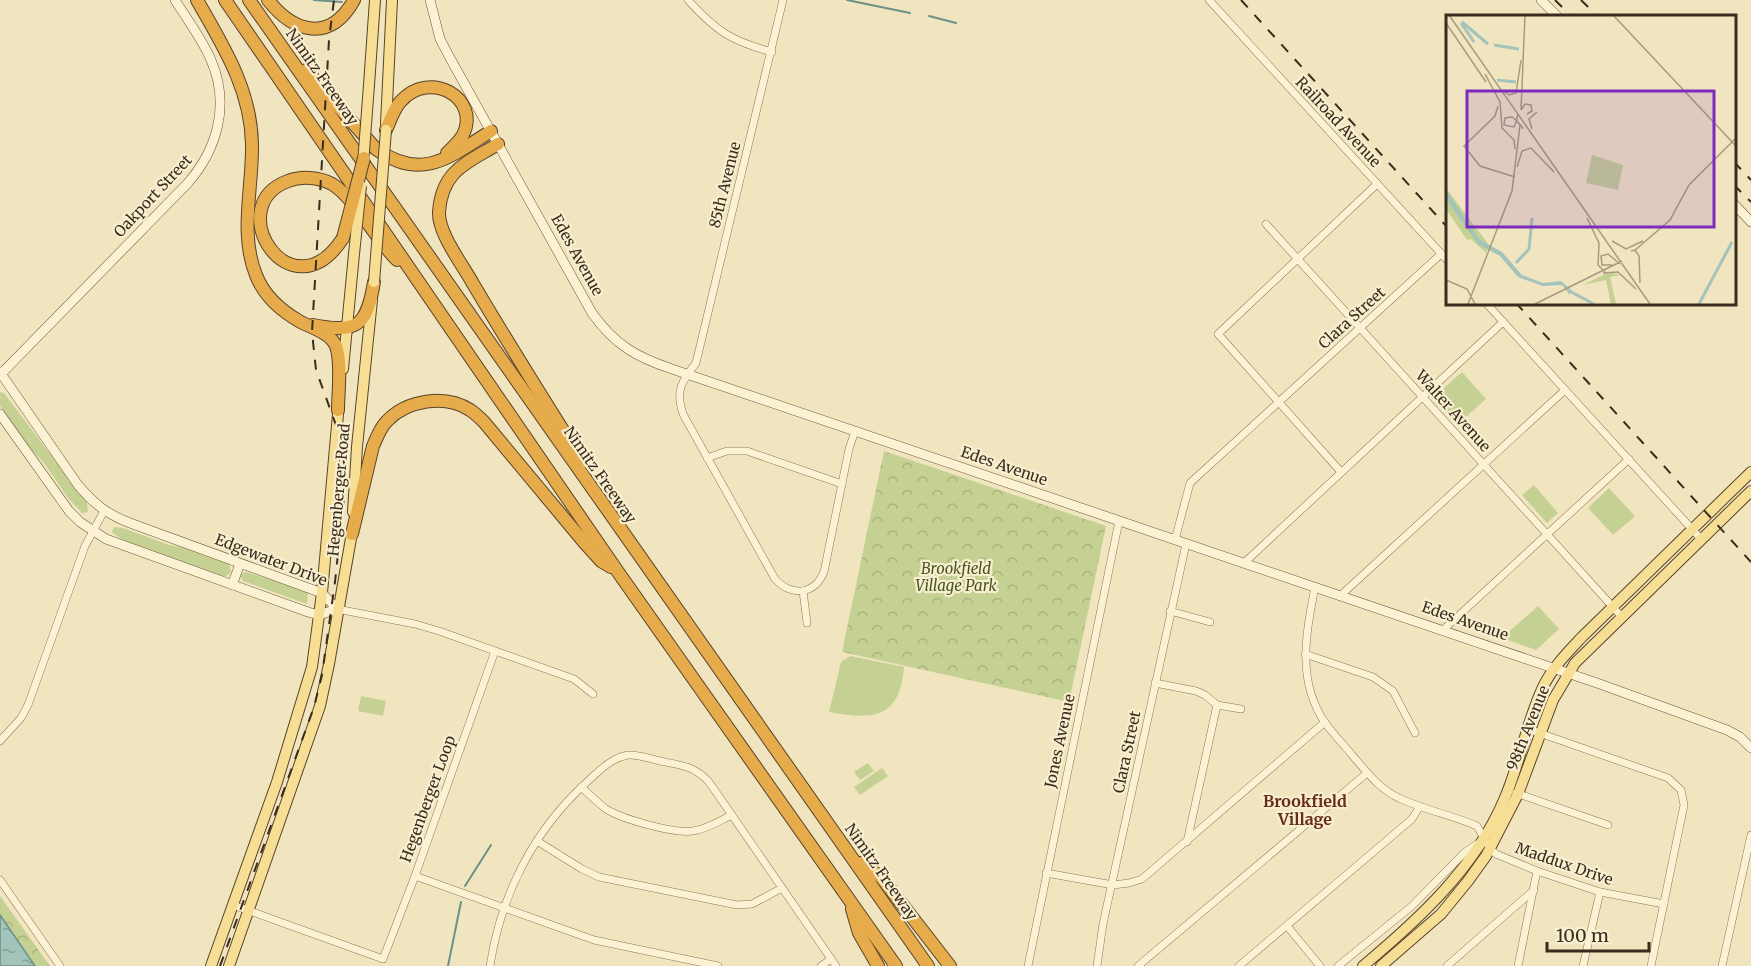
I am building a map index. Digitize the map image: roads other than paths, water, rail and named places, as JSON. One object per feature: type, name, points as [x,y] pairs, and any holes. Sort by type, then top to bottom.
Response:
[{"type":"highway","points":[[197,0],[228,52],[241,82],[247,106],[252,142],[247,231],[251,261],[266,294],[277,306],[323,333],[335,345],[338,356],[338,410]]},
{"type":"highway","points":[[225,0],[618,572],[896,966]]},
{"type":"highway","name":"Nimitz Freeway","points":[[249,0],[928,966]]},
{"type":"highway","points":[[268,0],[290,22],[311,29],[326,26],[338,20],[354,0]]},
{"type":"highway","points":[[290,58],[310,74],[376,148],[402,164],[427,164],[454,154],[491,131]]},
{"type":"highway","points":[[386,130],[398,103],[414,91],[435,86],[454,95],[462,104],[465,114],[466,126],[462,137],[447,153],[427,164]]},
{"type":"highway","points":[[498,144],[459,167],[451,175],[442,197],[440,212],[445,234],[484,302],[661,588]]},
{"type":"highway","points":[[364,158],[343,238],[332,254],[312,266],[288,264],[277,258],[264,239],[260,219],[266,199],[282,183],[294,178],[320,179],[333,184],[351,203],[390,254],[419,282]]},
{"type":"highway","points":[[298,320],[324,327],[348,327],[359,323],[370,307],[374,282]]},
{"type":"highway","points":[[352,534],[373,446],[379,432],[398,411],[417,404],[438,401],[453,402],[471,410],[484,422],[601,561],[618,572]]},
{"type":"highway","points":[[852,857],[881,877],[950,966]]},
{"type":"highway","points":[[850,902],[859,933],[878,966]]},
{"type":"main road","name":"Hegenberger Road","points":[[211,966],[298,717],[312,667],[320,615],[364,158],[375,0]]},
{"type":"main road","name":"Hegenberger Road","points":[[229,966],[320,706],[352,534],[357,447],[374,282],[386,130],[392,0]]},
{"type":"main road","name":"98th Avenue","points":[[1363,966],[1431,906],[1484,839],[1513,792],[1528,729],[1543,688],[1555,668],[1613,607],[1751,472]]},
{"type":"main road","name":"98th Avenue","points":[[1381,966],[1441,914],[1490,849],[1553,700],[1575,663],[1751,491]]},
{"type":"street","name":"Oakport Street","points":[[0,374],[187,184],[209,154],[219,118],[218,81],[204,47],[175,0]]},
{"type":"street","name":"Edes Avenue","points":[[430,0],[441,39],[592,314],[617,342],[632,353],[649,361],[1555,668],[1727,730],[1740,737],[1751,748]]},
{"type":"street","points":[[688,0],[712,26],[723,34],[751,47],[772,52]]},
{"type":"street","name":"85th Avenue","points":[[783,0],[696,363],[681,383],[680,406],[682,414],[775,579],[792,591],[802,591]]},
{"type":"street","name":"Railroad Avenue","points":[[1209,0],[1446,259]]},
{"type":"street","points":[[1541,0],[1556,15]]},
{"type":"street","points":[[1341,472],[1218,334],[1377,184]]},
{"type":"street","points":[[1736,206],[1751,222]]},
{"type":"street","name":"Walter Avenue","points":[[1266,224],[1622,616]]},
{"type":"street","name":"Clara Street","points":[[1175,540],[1190,483],[1441,254]]},
{"type":"street","points":[[1487,304],[1701,539]]},
{"type":"street","points":[[1244,563],[1503,322]]},
{"type":"street","name":"Edgewater Drive","points":[[0,374],[78,485],[104,511],[322,593],[337,609]]},
{"type":"street","points":[[1341,595],[1565,390]]},
{"type":"street","points":[[0,414],[64,504],[92,531],[122,545],[320,615],[337,609],[427,627],[574,679],[593,694]]},
{"type":"street","points":[[807,623],[802,591],[812,588],[820,581],[824,572],[855,431]]},
{"type":"street","points":[[707,458],[727,450],[747,451],[842,484]]},
{"type":"street","points":[[1444,629],[1629,459]]},
{"type":"street","points":[[0,740],[21,718],[28,705],[92,531],[104,511]]},
{"type":"street","name":"Jones Avenue","points":[[1028,966],[1119,521]]},
{"type":"street","name":"Clara Street","points":[[1096,966],[1103,924],[1186,544]]},
{"type":"street","points":[[232,585],[240,564]]},
{"type":"street","points":[[1315,587],[1308,626],[1305,673],[1310,694],[1325,722],[1385,790],[1398,798],[1477,826],[1490,849]]},
{"type":"street","points":[[1170,610],[1210,622]]},
{"type":"street","name":"Hegenberger Loop","points":[[233,905],[383,959],[495,651]]},
{"type":"street","points":[[1305,654],[1373,678],[1393,691],[1415,733]]},
{"type":"street","points":[[1155,683],[1196,691],[1206,695],[1217,705],[1241,709]]},
{"type":"street","points":[[1187,842],[1217,705]]},
{"type":"street","points":[[1046,873],[1113,885],[1129,884],[1142,879],[1325,722]]},
{"type":"street","points":[[1528,729],[1668,778],[1682,790],[1684,805],[1651,966]]},
{"type":"street","points":[[490,966],[504,909],[519,871],[537,840],[555,813],[581,788],[610,762],[630,755],[687,766],[699,772],[709,782],[836,966]]},
{"type":"street","points":[[1138,966],[1367,772]]},
{"type":"street","points":[[581,788],[607,809],[622,817],[677,831],[706,828],[732,815]]},
{"type":"street","points":[[1513,792],[1608,825]]},
{"type":"street","points":[[1239,966],[1412,819],[1420,806]]},
{"type":"street","points":[[1722,966],[1751,836]]},
{"type":"street","name":"98th Avenue","points":[[1338,966],[1412,906],[1464,853],[1484,839]]},
{"type":"street","points":[[537,840],[582,869],[599,877],[737,905],[752,904],[782,888]]},
{"type":"street","name":"Maddux Drive","points":[[1490,849],[1496,854],[1537,871],[1600,892],[1664,904]]},
{"type":"street","points":[[1518,966],[1537,871]]},
{"type":"street","points":[[415,876],[594,940],[718,966]]},
{"type":"street","points":[[0,880],[60,966]]},
{"type":"street","points":[[1449,965],[1534,890]]},
{"type":"street","points":[[1583,966],[1600,892]]},
{"type":"street","points":[[1287,926],[1320,966]]},
{"type":"street","points":[[821,966],[831,959]]},
{"type":"water","points":[[0,915],[35,966],[0,966]]},
{"type":"waterway","points":[[314,0],[342,2]]},
{"type":"waterway","points":[[847,0],[910,13]]},
{"type":"waterway","points":[[929,16],[956,23]]},
{"type":"waterway","points":[[465,886],[491,845]]},
{"type":"waterway","points":[[448,966],[461,902]]},
{"type":"railway","points":[[220,966],[314,707],[322,675],[335,582],[346,478],[341,439],[316,370],[312,332],[329,40],[334,0]]},
{"type":"railway","points":[[1241,0],[1446,226]]},
{"type":"railway","points":[[1555,0],[1570,15]]},
{"type":"railway","points":[[1581,0],[1596,15]]},
{"type":"railway","points":[[1736,164],[1751,180]]},
{"type":"railway","points":[[1736,187],[1751,202]]},
{"type":"railway","points":[[1517,304],[1751,562]]},
{"type":"district","name":"Brookfield Village","points":[[1305,810]]},
{"type":"park label","name":"Brookfield Village Park","points":[[956,578]]}]
